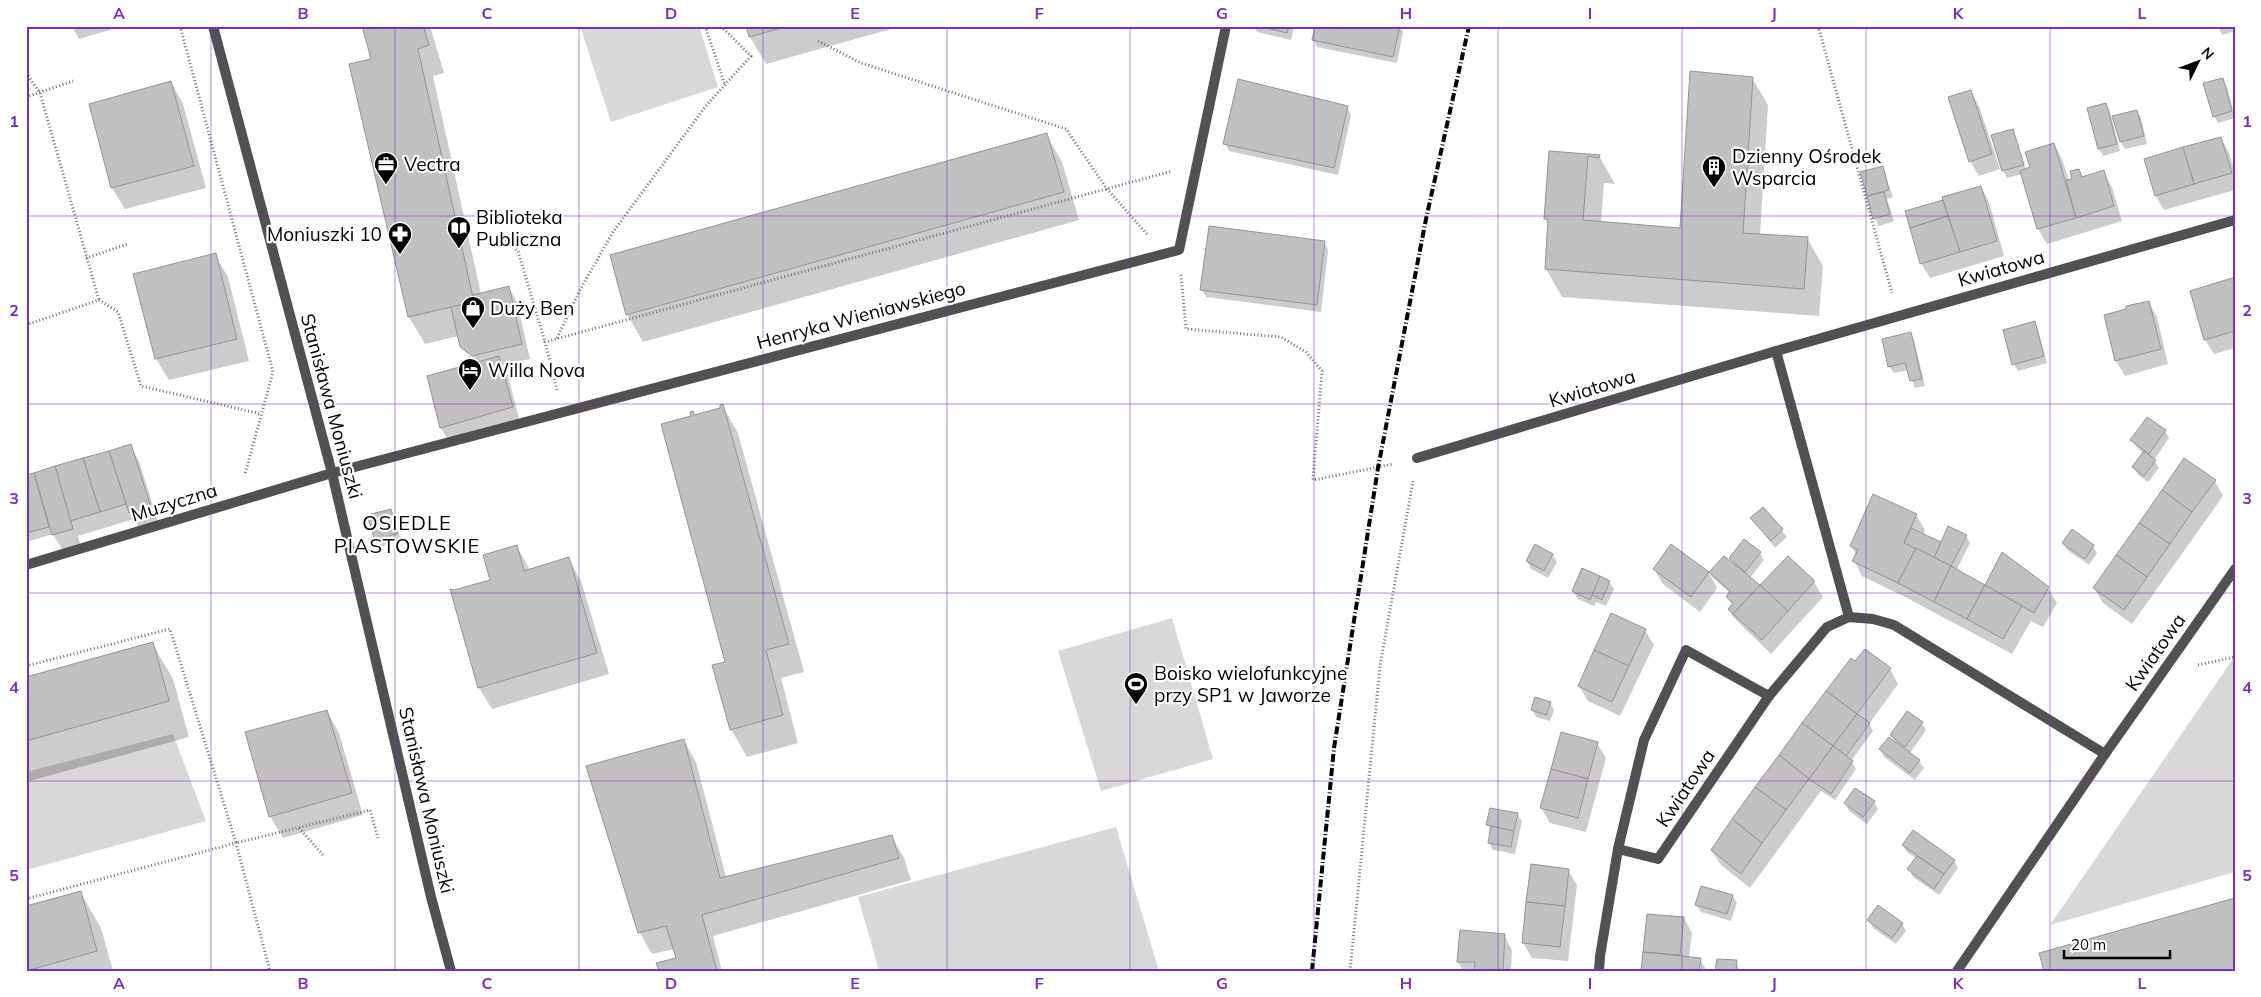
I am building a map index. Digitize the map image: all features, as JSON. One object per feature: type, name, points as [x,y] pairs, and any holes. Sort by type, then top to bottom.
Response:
[{"type":"street","name":"Stanisława Moniuszki","points":[[213,26],[332,473],[431,897],[451,971]]},
{"type":"street","points":[[1179,250],[1226,26]]},
{"type":"street","name":"Kwiatowa","points":[[1417,458],[1776,351],[2235,220]]},
{"type":"street","name":"Henryka Wieniawskiego","points":[[332,473],[1179,250]]},
{"type":"street","points":[[1776,351],[1849,617],[1873,619],[1894,625],[2105,754]]},
{"type":"street","name":"Muzyczna","points":[[26,565],[332,473]]},
{"type":"street","name":"Kwiatowa","points":[[1957,971],[2105,754],[2235,569]]},
{"type":"street","name":"Kwiatowa","points":[[1618,849],[1658,859],[1769,696],[1827,627],[1849,617]]},
{"type":"street","points":[[1599,971],[1618,849],[1644,740],[1686,650],[1769,696]]},
{"type":"path","points":[[180,26],[272,372],[244,474]]},
{"type":"path","points":[[706,26],[725,85]]},
{"type":"path","points":[[556,339],[580,290],[613,232],[705,107],[751,56],[721,26]]},
{"type":"path","points":[[1818,26],[1898,316]]},
{"type":"path","points":[[818,41],[861,63],[1066,129],[1107,189],[1164,254]]},
{"type":"path","points":[[26,73],[40,92],[98,300],[118,312],[141,386],[261,414]]},
{"type":"path","points":[[26,97],[73,81]]},
{"type":"path","points":[[545,342],[1196,165]]},
{"type":"path","points":[[505,240],[518,252],[545,342],[563,412]]},
{"type":"path","points":[[86,258],[128,244]]},
{"type":"path","points":[[1179,250],[1186,329],[1281,337],[1306,352],[1322,371],[1313,480],[1378,468],[1417,458],[1380,666],[1350,971]]},
{"type":"path","points":[[26,325],[98,300]]},
{"type":"path","points":[[26,666],[170,629],[236,843],[270,971]]},
{"type":"path","points":[[26,899],[236,843],[370,810],[378,838]]},
{"type":"path","points":[[299,828],[323,855]]},
{"type":"shaded area","points":[[580,26],[699,26],[718,87],[611,122]]},
{"type":"shaded area","name":"Boisko wielofunkcyjne przy SP1 w Jaworze","points":[[1172,618],[1213,759],[1101,791],[1058,651]]},
{"type":"shaded area","points":[[2235,656],[2235,872],[2050,925]]},
{"type":"shaded area","points":[[173,734],[206,821],[26,870],[26,772]]},
{"type":"shaded area","points":[[1116,827],[1159,971],[879,971],[858,897]]},
{"type":"building","points":[[362,26],[423,26],[429,45],[418,49],[474,302],[408,317],[349,64],[371,59]]},
{"type":"building","points":[[746,26],[788,26],[749,37]]},
{"type":"building","points":[[1258,26],[1289,26],[1287,33]]},
{"type":"building","points":[[1315,26],[1400,26],[1393,57],[1312,40]]},
{"type":"building","name":"Dzienny Ośrodek Wsparcia","points":[[1690,71],[1753,77],[1743,233],[1808,237],[1804,289],[1545,269],[1548,219],[1544,219],[1549,151],[1600,155],[1599,158],[1588,156],[1583,220],[1680,228]]},
{"type":"building","points":[[2223,78],[2232,111],[2213,117],[2203,83]]},
{"type":"building","points":[[1238,79],[1348,106],[1334,168],[1223,144]]},
{"type":"building","points":[[171,81],[194,166],[111,188],[89,104]]},
{"type":"building","points":[[1971,90],[1992,154],[1969,162],[1948,97]]},
{"type":"building","points":[[2106,103],[2117,144],[2098,149],[2087,108]]},
{"type":"building","points":[[2137,110],[2144,136],[2120,142],[2112,116]]},
{"type":"building","points":[[2013,129],[2024,165],[2002,171],[1991,135]]},
{"type":"building","points":[[1047,133],[1064,192],[626,315],[610,255]]},
{"type":"building","points":[[2221,137],[2232,173],[2194,184],[2183,147]]},
{"type":"building","points":[[2054,143],[2076,218],[2037,229],[2020,171],[2030,167],[2025,152]]},
{"type":"building","points":[[2183,147],[2194,184],[2155,196],[2144,159]]},
{"type":"building","points":[[1883,166],[1889,190],[1867,196],[1860,172]]},
{"type":"building","points":[[2079,169],[2082,177],[2104,170],[2114,206],[2076,218],[2066,180],[2072,179],[2070,171]]},
{"type":"building","points":[[1981,186],[1997,241],[1960,252],[1942,197]]},
{"type":"building","points":[[1884,192],[1890,214],[1873,219],[1867,196]]},
{"type":"building","points":[[1943,200],[1948,216],[1910,228],[1905,211]]},
{"type":"building","points":[[1948,216],[1960,252],[1920,264],[1910,228]]},
{"type":"building","points":[[1209,226],[1325,241],[1317,305],[1200,290]]},
{"type":"building","points":[[216,253],[237,339],[155,359],[133,274]]},
{"type":"building","points":[[2235,277],[2235,331],[2204,340],[2190,291]]},
{"type":"building","points":[[509,286],[522,344],[472,356],[460,347],[451,307],[474,302],[473,295]]},
{"type":"building","points":[[2149,301],[2161,349],[2115,361],[2104,315],[2126,309],[2126,306]]},
{"type":"building","points":[[2035,321],[2044,356],[2012,365],[2003,330]]},
{"type":"building","points":[[1911,332],[1922,379],[1910,381],[1905,363],[1888,367],[1882,339]]},
{"type":"building","name":"Willa Nova","points":[[499,356],[513,407],[440,428],[427,376]]},
{"type":"building","points":[[723,404],[789,644],[766,650],[783,715],[730,730],[712,665],[725,662],[661,424],[691,416],[690,412],[693,411],[694,415],[720,408],[720,405]]},
{"type":"building","points":[[2147,417],[2166,430],[2149,454],[2130,440]]},
{"type":"building","points":[[131,444],[151,507],[129,513],[109,451]]},
{"type":"building","points":[[109,451],[126,504],[100,512],[83,458]]},
{"type":"building","points":[[2144,451],[2156,460],[2144,476],[2132,467]]},
{"type":"building","points":[[83,458],[100,512],[70,521],[55,466]]},
{"type":"building","points":[[2184,458],[2216,480],[2192,512],[2162,490]]},
{"type":"building","points":[[55,466],[73,529],[52,535],[34,473]]},
{"type":"building","points":[[34,473],[49,527],[26,533],[26,475]]},
{"type":"building","points":[[2162,490],[2192,512],[2170,544],[2139,523]]},
{"type":"building","points":[[1873,494],[1917,514],[1904,543],[1916,548],[1898,583],[1852,561],[1858,550],[1850,546]]},
{"type":"building","points":[[1763,507],[1783,529],[1771,541],[1750,518]]},
{"type":"building","points":[[391,509],[398,533],[375,541],[367,515]]},
{"type":"building","points":[[2139,523],[2170,544],[2147,577],[2116,555]]},
{"type":"building","points":[[1948,526],[1967,535],[1951,566],[1934,558]]},
{"type":"building","points":[[1911,528],[1941,542],[1934,558],[1904,543]]},
{"type":"building","points":[[2072,529],[2094,545],[2085,559],[2062,543]]},
{"type":"building","points":[[1744,539],[1761,552],[1745,572],[1729,558]]},
{"type":"building","points":[[1535,544],[1553,554],[1544,571],[1526,561]]},
{"type":"building","points":[[1671,544],[1709,572],[1691,597],[1653,569]]},
{"type":"building","points":[[517,545],[524,571],[569,557],[597,653],[478,688],[450,589],[454,590],[490,580],[483,555]]},
{"type":"building","points":[[1916,548],[1951,566],[1934,602],[1898,583]]},
{"type":"building","points":[[2002,552],[2049,587],[2034,613],[1985,585]]},
{"type":"building","points":[[2116,555],[2147,577],[2124,610],[2093,588]]},
{"type":"building","points":[[1724,556],[1760,585],[1733,614],[1728,609],[1733,603],[1726,597],[1730,591],[1709,572]]},
{"type":"building","points":[[1788,556],[1815,581],[1788,611],[1760,585]]},
{"type":"building","points":[[1951,566],[1985,585],[1967,619],[1934,602]]},
{"type":"building","points":[[1582,568],[1600,576],[1590,600],[1572,591]]},
{"type":"building","points":[[1600,576],[1610,581],[1602,600],[1592,595]]},
{"type":"building","points":[[1760,585],[1788,611],[1762,640],[1733,614]]},
{"type":"building","points":[[1985,585],[2022,606],[2003,639],[1967,619]]},
{"type":"building","points":[[1611,613],[1646,629],[1629,666],[1594,650]]},
{"type":"building","points":[[153,642],[169,701],[26,741],[26,677]]},
{"type":"building","points":[[1865,649],[1891,668],[1857,714],[1826,691],[1851,658],[1855,661]]},
{"type":"building","points":[[1594,650],[1629,666],[1612,702],[1578,686]]},
{"type":"building","points":[[1826,691],[1857,714],[1833,746],[1802,723]]},
{"type":"building","points":[[1535,697],[1551,702],[1546,715],[1531,710]]},
{"type":"building","points":[[327,710],[352,793],[269,817],[245,732]]},
{"type":"building","points":[[1907,711],[1923,722],[1905,747],[1890,735]]},
{"type":"building","points":[[1857,714],[1870,723],[1846,756],[1833,746]]},
{"type":"building","points":[[1802,723],[1833,746],[1809,779],[1779,755]]},
{"type":"building","points":[[1561,732],[1598,742],[1588,779],[1551,769]]},
{"type":"building","points":[[1889,737],[1920,760],[1910,773],[1879,749]]},
{"type":"building","points":[[684,739],[720,878],[892,835],[899,858],[702,915],[717,971],[659,971],[656,963],[676,958],[666,926],[638,933],[586,766]]},
{"type":"building","points":[[1833,746],[1853,761],[1831,794],[1809,779]]},
{"type":"building","points":[[1779,755],[1809,779],[1786,810],[1755,787]]},
{"type":"building","points":[[1551,769],[1588,779],[1578,818],[1540,808]]},
{"type":"building","points":[[1755,787],[1786,810],[1762,843],[1732,819]]},
{"type":"building","points":[[1855,788],[1875,801],[1863,817],[1844,803]]},
{"type":"building","points":[[1490,808],[1518,813],[1514,831],[1486,825]]},
{"type":"building","points":[[1732,819],[1762,843],[1741,874],[1711,850]]},
{"type":"building","points":[[1491,826],[1514,831],[1511,847],[1488,843]]},
{"type":"building","points":[[1913,830],[1955,860],[1944,874],[1902,845]]},
{"type":"building","points":[[1917,856],[1944,874],[1934,889],[1907,869]]},
{"type":"building","points":[[1531,864],[1569,869],[1565,906],[1526,902]]},
{"type":"building","points":[[1701,886],[1733,895],[1727,914],[1695,905]]},
{"type":"building","points":[[81,891],[97,951],[26,971],[26,906]]},
{"type":"building","points":[[2235,898],[2235,971],[2044,971],[2039,953]]},
{"type":"building","points":[[1526,902],[1565,906],[1560,947],[1522,943]]},
{"type":"building","points":[[1878,905],[1903,923],[1892,938],[1867,920]]},
{"type":"building","points":[[1647,914],[1684,917],[1680,955],[1643,952]]},
{"type":"building","points":[[1460,930],[1505,934],[1503,971],[1474,971],[1475,962],[1457,962]]},
{"type":"building","points":[[1643,952],[1701,958],[1699,971],[1641,971]]},
{"type":"building","points":[[1717,959],[1737,960],[1736,971],[1715,971]]},
{"type":"railway","points":[[1312,971],[1334,748],[1378,468],[1426,219],[1469,26]]},
{"type":"place","name":"Vectra","points":[[386,185]]},
{"type":"place","name":"Dzienny Ośrodek Wsparcia","points":[[1714,188]]},
{"type":"place","name":"Biblioteka Publiczna","points":[[459,249]]},
{"type":"place","name":"Moniuszki 10","points":[[400,255]]},
{"type":"place","name":"Duży Ben","points":[[473,329]]},
{"type":"place","name":"Willa Nova","points":[[470,391]]},
{"type":"place","name":"Boisko wielofunkcyjne przy SP1 w Jaworze","points":[[1136,705]]},
{"type":"district","name":"OSIEDLE PIASTOWSKIE","points":[[407,534]]}]
